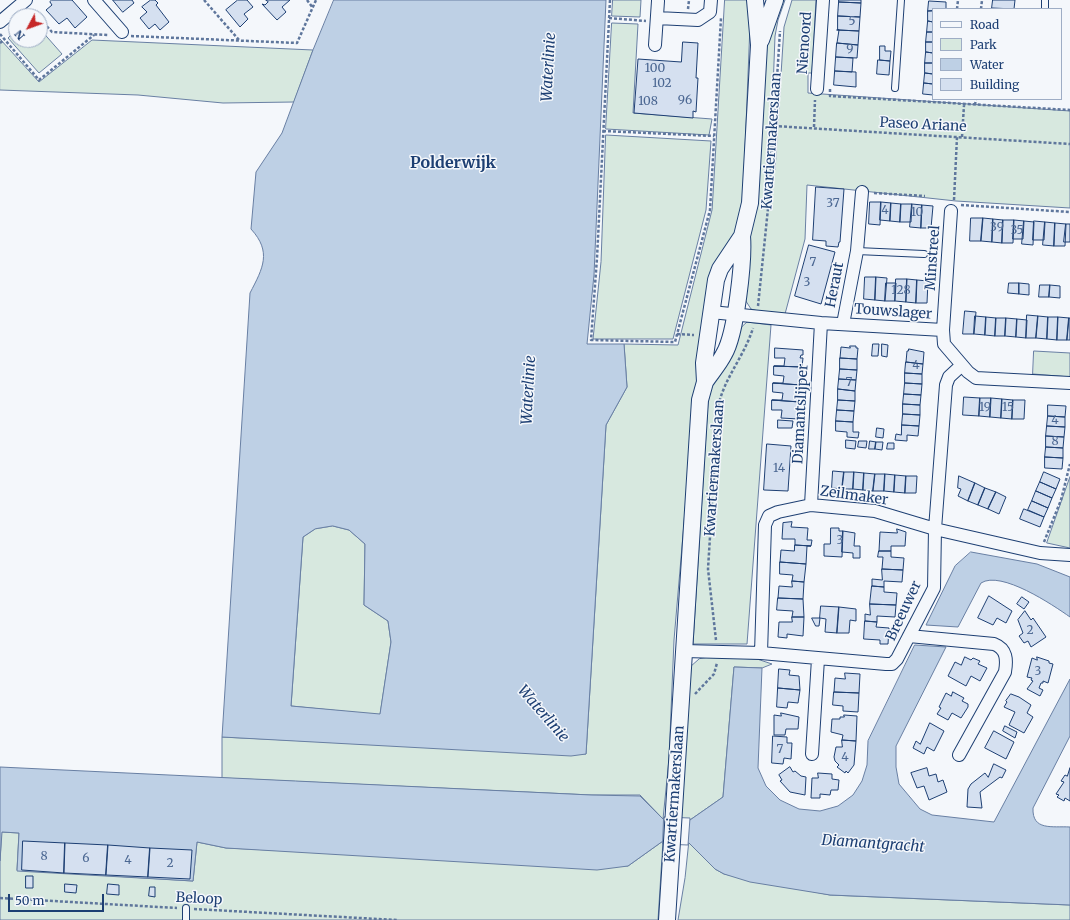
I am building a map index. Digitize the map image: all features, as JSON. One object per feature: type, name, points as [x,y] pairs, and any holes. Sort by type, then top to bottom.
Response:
[{"type":"main road","name":"Kwartiermakerslaan","points":[[667,920],[700,400],[705,382],[704,363],[718,274],[742,236],[750,203],[759,45],[754,0]]},
{"type":"main road","name":"Kwartiermakerslaan","points":[[759,45],[775,0]]},
{"type":"main road","name":"Kwartiermakerslaan","points":[[705,382],[725,354],[731,337],[744,253],[742,236]]},
{"type":"street","points":[[94,0],[121,35]]},
{"type":"street","points":[[657,20],[698,20],[710,12],[711,0]]},
{"type":"street","name":"Nienoord","points":[[817,89],[823,0]]},
{"type":"street","points":[[655,45],[658,1]]},
{"type":"street","points":[[0,22],[20,2]]},
{"type":"street","name":"Heraut","points":[[843,324],[857,251],[862,192]]},
{"type":"street","name":"Minstreel","points":[[943,330],[952,208]]},
{"type":"street","name":"Touwslager","points":[[711,312],[821,323],[943,330],[944,344],[972,375],[981,379],[1070,383]]},
{"type":"street","name":"Diamantslijper","points":[[811,505],[821,323]]},
{"type":"street","name":"Breeuwer","points":[[684,651],[761,653],[892,664],[897,659],[934,588],[936,529],[946,385],[949,378],[962,365]]},
{"type":"street","name":"Zeilmaker","points":[[761,653],[765,524],[769,516],[778,512],[811,505],[875,511],[936,529],[1040,554],[1070,555]]},
{"type":"street","points":[[909,636],[994,644],[1002,649],[1005,654],[1007,660],[1005,672],[959,755]]},
{"type":"street","points":[[812,754],[818,658]]},
{"type":"lane","points":[[895,88],[901,0]]},
{"type":"lane","name":"Heraut","points":[[857,251],[924,254]]},
{"type":"lane","points":[[186,908],[186,920]]},
{"type":"path","points":[[204,0],[239,41]]},
{"type":"path","points":[[307,0],[313,8]]},
{"type":"path","points":[[48,28],[52,32],[94,35],[297,43],[316,0]]},
{"type":"path","points":[[610,0],[597,258],[591,340],[674,342],[710,210],[721,16]]},
{"type":"path","points":[[609,18],[657,20]]},
{"type":"path","name":"Kwartiermakerslaan","points":[[694,695],[714,674],[717,651],[708,569],[718,407],[721,391],[747,347],[757,317],[774,126],[780,25]]},
{"type":"path","points":[[0,34],[39,80],[94,35]]},
{"type":"path","points":[[0,43],[4,40]]},
{"type":"path","points":[[830,88],[830,96],[950,101],[964,105],[1070,110]]},
{"type":"path","points":[[814,127],[817,89]]},
{"type":"path","points":[[975,105],[976,100]]},
{"type":"path","points":[[962,137],[964,105]]},
{"type":"path","name":"Paseo Ariane","points":[[774,126],[814,127],[1070,144]]},
{"type":"path","points":[[604,132],[714,136]]},
{"type":"path","points":[[957,136],[952,208],[1070,212]]},
{"type":"path","points":[[862,192],[925,196]]},
{"type":"path","points":[[1040,554],[1061,500],[1070,464]]},
{"type":"path","name":"Beloop","points":[[0,898],[397,920]]},
{"type":"green space","points":[[613,0],[641,0],[640,17],[612,16]]},
{"type":"green space","points":[[725,0],[751,0],[743,200],[736,237],[712,275],[695,394],[674,640],[669,759],[663,819],[640,795],[591,795],[222,778],[222,737],[586,754],[606,425],[627,387],[624,344],[678,345],[712,210]]},
{"type":"green space","points":[[779,0],[785,0],[778,20],[775,36],[770,170],[775,170],[784,27],[792,0],[816,0],[812,73],[808,73],[808,93],[1070,111],[1070,208],[956,201],[807,185],[805,239],[785,314],[761,312],[751,309],[742,295],[767,43]]},
{"type":"green space","points":[[612,23],[638,24],[633,113],[712,119],[709,135],[606,129]]},
{"type":"green space","points":[[48,38],[62,54],[39,73],[17,48],[48,48]]},
{"type":"green space","points":[[0,39],[39,82],[92,40],[313,50],[294,102],[223,103],[138,95],[0,90]]},
{"type":"green space","points":[[606,135],[711,141],[706,210],[673,339],[593,339],[601,262]]},
{"type":"green space","points":[[747,322],[771,325],[747,644],[693,644],[708,401],[722,358],[739,329]]},
{"type":"green space","points":[[1034,351],[1070,353],[1070,377],[1033,374]]},
{"type":"green space","points":[[1070,477],[1070,548],[1047,543]]},
{"type":"green space","points":[[333,526],[349,530],[365,544],[364,605],[388,621],[391,642],[380,715],[291,706],[303,537],[315,529]]},
{"type":"green space","points":[[709,657],[757,659],[772,664],[762,668],[734,667],[723,797],[690,820],[681,819],[690,667],[699,659]]},
{"type":"green space","points":[[2,832],[19,833],[17,870],[193,881],[197,842],[226,848],[628,866],[663,841],[658,920],[0,920],[0,861]]},
{"type":"green space","points":[[689,843],[715,869],[724,874],[830,895],[1070,905],[1070,920],[678,920]]},
{"type":"water","name":"Waterlinie","points":[[334,0],[606,0],[594,275],[587,344],[624,344],[627,387],[606,425],[586,754],[571,756],[222,737],[250,293],[259,276],[263,260],[262,245],[258,237],[251,229],[256,172],[282,133],[313,50]],"holes":[[[333,526],[349,530],[365,544],[364,605],[388,621],[391,642],[380,714],[291,706],[303,537],[315,529]]]},
{"type":"water","points":[[971,552],[1037,564],[1070,577],[1070,617],[1027,591],[1001,581],[990,580],[981,583],[958,627],[926,625],[955,566]]},
{"type":"water","name":"Diamantgracht","points":[[915,645],[946,647],[896,746],[896,767],[899,784],[920,809],[932,815],[994,822],[1070,679],[1070,736],[1033,808],[1036,821],[1040,824],[1050,827],[1070,827],[1070,905],[830,895],[750,882],[724,874],[715,869],[689,843],[663,841],[628,866],[597,870],[226,848],[197,842],[193,881],[17,871],[19,833],[2,832],[0,861],[0,767],[591,795],[640,796],[663,819],[690,820],[723,797],[734,667],[762,668],[758,768],[766,786],[780,800],[799,809],[820,811],[838,806],[853,795],[862,781],[867,765],[868,741]]},
{"type":"pier","points":[[664,817],[690,818],[688,845],[663,844]]},
{"type":"building","points":[[52,0],[72,0],[87,17],[75,28],[67,18],[59,24],[48,12],[48,8],[52,5],[50,2]]},
{"type":"building","points":[[113,0],[132,0],[134,3],[123,12]]},
{"type":"building","points":[[151,0],[155,0],[158,3],[156,5],[169,22],[160,30],[155,24],[149,29],[140,18],[147,12],[142,7]]},
{"type":"building","points":[[238,0],[247,0],[253,7],[244,14],[248,19],[240,27],[226,10]]},
{"type":"building","points":[[266,0],[290,0],[282,7],[286,12],[277,20],[262,4],[265,5],[268,2]]},
{"type":"building","points":[[839,0],[861,0],[861,3],[839,2]]},
{"type":"building","points":[[993,0],[1015,0],[1014,8],[992,8]]},
{"type":"building","points":[[929,1],[946,2],[946,8],[932,8],[932,11],[928,11]]},
{"type":"building","points":[[839,2],[861,3],[860,17],[838,16]]},
{"type":"building","points":[[928,11],[932,11],[932,22],[928,21]]},
{"type":"building","points":[[838,16],[860,17],[859,31],[838,30]]},
{"type":"building","points":[[928,21],[932,22],[932,32],[927,32]]},
{"type":"building","points":[[839,30],[859,31],[858,45],[837,43]]},
{"type":"building","points":[[927,32],[932,32],[932,42],[926,42]]},
{"type":"building","points":[[683,42],[698,43],[696,112],[693,111],[693,118],[634,113],[638,59],[681,62]]},
{"type":"building","points":[[926,42],[932,42],[932,53],[926,52]]},
{"type":"building","points":[[837,43],[858,45],[857,58],[836,57]]},
{"type":"building","points":[[880,46],[885,46],[885,51],[891,51],[890,61],[880,60]]},
{"type":"building","points":[[926,52],[932,53],[932,63],[925,63]]},
{"type":"building","points":[[836,57],[853,58],[852,72],[835,71]]},
{"type":"building","points":[[878,60],[890,61],[889,75],[877,74]]},
{"type":"building","points":[[925,63],[932,63],[932,74],[925,73]]},
{"type":"building","points":[[835,71],[856,72],[856,87],[834,85]]},
{"type":"building","points":[[925,73],[932,74],[932,84],[924,83]]},
{"type":"building","points":[[924,83],[932,84],[932,95],[923,94]]},
{"type":"building","points":[[816,187],[844,189],[840,242],[838,247],[826,246],[826,241],[813,240]]},
{"type":"building","points":[[870,202],[881,202],[880,225],[869,224]]},
{"type":"building","points":[[881,202],[891,203],[890,221],[880,220]]},
{"type":"building","points":[[891,203],[901,204],[900,222],[890,221]]},
{"type":"building","points":[[901,204],[912,204],[911,222],[900,222]]},
{"type":"building","points":[[912,204],[922,205],[921,228],[910,227]]},
{"type":"building","points":[[922,205],[933,206],[931,228],[921,228]]},
{"type":"building","points":[[971,218],[983,218],[981,241],[970,241]]},
{"type":"building","points":[[983,218],[993,219],[992,242],[981,241]]},
{"type":"building","points":[[993,219],[1003,220],[1002,243],[992,242]]},
{"type":"building","points":[[1003,220],[1014,220],[1013,243],[1002,243]]},
{"type":"building","points":[[1014,220],[1024,221],[1023,239],[1013,239]]},
{"type":"building","points":[[1024,221],[1034,222],[1033,245],[1022,244]]},
{"type":"building","points":[[1034,221],[1045,222],[1044,240],[1033,240]]},
{"type":"building","points":[[1045,222],[1055,223],[1054,246],[1043,245]]},
{"type":"building","points":[[1055,223],[1066,224],[1065,246],[1054,246]]},
{"type":"building","points":[[1066,224],[1070,224],[1070,242],[1064,242]]},
{"type":"building","points":[[809,245],[835,252],[821,304],[795,296]]},
{"type":"building","points":[[865,277],[876,277],[875,300],[864,299]]},
{"type":"building","points":[[876,277],[887,278],[885,301],[875,300]]},
{"type":"building","points":[[896,279],[907,279],[906,302],[895,301]]},
{"type":"building","points":[[907,279],[917,280],[916,303],[906,302]]},
{"type":"building","points":[[917,280],[928,281],[927,303],[916,303]]},
{"type":"building","points":[[886,283],[896,283],[895,301],[885,301]]},
{"type":"building","points":[[1009,283],[1019,283],[1019,294],[1008,293]]},
{"type":"building","points":[[1019,283],[1029,284],[1029,295],[1019,294]]},
{"type":"building","points":[[1040,285],[1050,285],[1049,297],[1039,297]]},
{"type":"building","points":[[1050,285],[1060,286],[1060,298],[1049,297]]},
{"type":"building","points":[[965,311],[976,312],[974,334],[963,334]]},
{"type":"building","points":[[1027,315],[1038,316],[1036,338],[1026,338]]},
{"type":"building","points":[[975,316],[986,317],[985,335],[974,334]]},
{"type":"building","points":[[1038,316],[1048,317],[1047,339],[1036,338]]},
{"type":"building","points":[[986,317],[996,318],[995,336],[985,335]]},
{"type":"building","points":[[1048,317],[1058,317],[1057,340],[1047,339]]},
{"type":"building","points":[[1058,317],[1069,318],[1067,340],[1057,340]]},
{"type":"building","points":[[996,318],[1006,318],[1005,336],[995,336]]},
{"type":"building","points":[[1006,318],[1017,319],[1016,337],[1005,336]]},
{"type":"building","points":[[1069,318],[1070,340],[1067,340]]},
{"type":"building","points":[[1017,319],[1027,320],[1026,338],[1016,337]]},
{"type":"building","points":[[873,344],[879,344],[878,356],[872,356]]},
{"type":"building","points":[[882,344],[888,345],[887,357],[882,356]]},
{"type":"building","points":[[850,346],[856,346],[856,348],[858,348],[857,359],[840,358],[841,347],[850,348]]},
{"type":"building","points":[[775,348],[803,350],[803,355],[801,355],[800,358],[803,358],[802,367],[774,366],[784,366],[785,358],[775,358]]},
{"type":"building","points":[[909,349],[924,352],[923,364],[906,362],[907,351]]},
{"type":"building","points":[[840,358],[857,359],[857,370],[840,369]]},
{"type":"building","points":[[906,362],[923,364],[922,374],[905,373]]},
{"type":"building","points":[[774,366],[802,367],[802,372],[800,372],[799,375],[802,376],[801,385],[773,383],[783,383],[784,376],[774,375]]},
{"type":"building","points":[[840,369],[857,370],[856,380],[839,379]]},
{"type":"building","points":[[905,373],[922,374],[922,384],[905,383]]},
{"type":"building","points":[[839,379],[856,380],[855,391],[838,389]]},
{"type":"building","points":[[773,383],[801,385],[801,389],[798,389],[798,393],[801,393],[800,402],[772,400],[782,400],[783,393],[773,392]]},
{"type":"building","points":[[905,383],[922,384],[921,395],[904,394]]},
{"type":"building","points":[[838,389],[855,391],[855,401],[838,400]]},
{"type":"building","points":[[904,394],[921,395],[920,405],[903,404]]},
{"type":"building","points":[[964,397],[980,398],[979,416],[963,415]]},
{"type":"building","points":[[980,398],[991,398],[990,417],[979,416]]},
{"type":"building","points":[[991,398],[1002,399],[1001,418],[990,417]]},
{"type":"building","points":[[1002,399],[1013,400],[1012,419],[1001,418]]},
{"type":"building","points":[[772,400],[800,402],[797,410],[800,410],[799,419],[781,418],[782,410],[772,410]]},
{"type":"building","points":[[838,400],[855,401],[854,411],[837,410]]},
{"type":"building","points":[[1013,400],[1025,400],[1024,419],[1012,419]]},
{"type":"building","points":[[903,404],[920,405],[920,415],[903,414]]},
{"type":"building","points":[[1048,405],[1066,406],[1065,417],[1048,416]]},
{"type":"building","points":[[837,410],[854,411],[853,422],[836,421]]},
{"type":"building","points":[[903,414],[920,415],[919,426],[902,425]]},
{"type":"building","points":[[1048,416],[1065,417],[1065,427],[1047,426]]},
{"type":"building","points":[[778,420],[793,421],[792,428],[778,428]]},
{"type":"building","points":[[836,421],[853,422],[853,432],[859,432],[858,438],[847,437],[847,432],[836,431]]},
{"type":"building","points":[[902,425],[919,426],[918,436],[907,435],[907,441],[895,440],[896,434],[901,435]]},
{"type":"building","points":[[1047,426],[1065,427],[1064,437],[1046,436]]},
{"type":"building","points":[[877,428],[884,429],[883,438],[876,437]]},
{"type":"building","points":[[1046,436],[1064,437],[1063,448],[1046,447]]},
{"type":"building","points":[[846,440],[856,441],[855,449],[846,448]]},
{"type":"building","points":[[859,441],[867,441],[866,448],[858,447]]},
{"type":"building","points":[[870,441],[876,442],[875,449],[869,449]]},
{"type":"building","points":[[876,442],[883,442],[882,450],[875,449]]},
{"type":"building","points":[[888,443],[894,443],[894,449],[887,449]]},
{"type":"building","points":[[767,444],[791,446],[788,491],[764,490]]},
{"type":"building","points":[[1046,447],[1063,448],[1063,458],[1045,457]]},
{"type":"building","points":[[1045,457],[1063,458],[1062,469],[1045,468]]},
{"type":"building","points":[[833,471],[844,472],[842,489],[832,488]]},
{"type":"building","points":[[844,472],[854,472],[853,489],[842,489]]},
{"type":"building","points":[[854,472],[864,473],[863,490],[853,489]]},
{"type":"building","points":[[1044,472],[1060,479],[1056,489],[1040,482]]},
{"type":"building","points":[[864,473],[875,474],[873,491],[863,490]]},
{"type":"building","points":[[875,474],[885,474],[884,491],[873,491]]},
{"type":"building","points":[[885,474],[895,475],[894,492],[884,491]]},
{"type":"building","points":[[895,475],[906,476],[905,493],[894,492]]},
{"type":"building","points":[[906,476],[917,476],[916,493],[905,493]]},
{"type":"building","points":[[959,476],[975,483],[968,501],[958,496],[961,489],[958,488]]},
{"type":"building","points":[[1040,482],[1056,489],[1052,498],[1036,491]]},
{"type":"building","points":[[975,483],[985,488],[978,505],[968,501]]},
{"type":"building","points":[[985,488],[996,492],[988,509],[978,505]]},
{"type":"building","points":[[1036,491],[1052,498],[1048,508],[1032,501]]},
{"type":"building","points":[[996,492],[1006,497],[999,514],[988,509]]},
{"type":"building","points":[[1032,501],[1048,508],[1044,517],[1028,510]]},
{"type":"building","points":[[1024,509],[1044,517],[1040,527],[1020,519]]},
{"type":"building","points":[[792,522],[791,527],[808,528],[807,540],[812,540],[811,546],[795,545],[795,539],[782,539],[783,523]]},
{"type":"building","points":[[831,528],[839,528],[839,531],[843,531],[842,557],[824,556],[824,544],[830,544]]},
{"type":"building","points":[[897,529],[906,532],[905,546],[891,546],[891,551],[879,551],[880,532],[897,533]]},
{"type":"building","points":[[843,531],[855,533],[854,546],[860,546],[860,558],[853,558],[853,553],[842,552]]},
{"type":"building","points":[[795,545],[811,546],[807,546],[806,564],[780,562],[781,550],[794,551]]},
{"type":"building","points":[[879,551],[891,551],[891,557],[904,558],[903,570],[882,569],[883,557],[878,557]]},
{"type":"building","points":[[780,562],[806,564],[804,582],[792,581],[793,575],[780,574]]},
{"type":"building","points":[[882,569],[903,570],[902,582],[884,581],[884,587],[872,586],[872,579],[882,580]]},
{"type":"building","points":[[792,581],[804,582],[803,599],[778,598],[779,586],[792,587]]},
{"type":"building","points":[[872,586],[884,587],[884,592],[897,593],[896,605],[870,604]]},
{"type":"building","points":[[989,596],[1012,611],[1006,623],[997,618],[993,625],[978,618]]},
{"type":"building","points":[[1022,597],[1029,602],[1024,609],[1017,604]]},
{"type":"building","points":[[778,598],[803,599],[804,617],[792,617],[793,611],[777,610]]},
{"type":"building","points":[[870,604],[896,605],[895,617],[877,616],[877,622],[865,621],[865,614],[870,615]]},
{"type":"building","points":[[821,606],[839,607],[837,633],[825,632],[826,619],[820,618]]},
{"type":"building","points":[[839,607],[856,609],[856,621],[850,620],[849,633],[837,633]]},
{"type":"building","points":[[1025,611],[1031,620],[1033,618],[1046,637],[1031,647],[1028,641],[1024,643],[1019,636],[1023,633],[1018,620]]},
{"type":"building","points":[[792,617],[804,617],[803,636],[787,634],[787,638],[778,637],[779,622],[792,622]]},
{"type":"building","points":[[812,618],[820,618],[819,626],[816,626]]},
{"type":"building","points":[[865,621],[877,622],[876,627],[889,628],[888,644],[880,644],[880,640],[864,639]]},
{"type":"building","points":[[965,657],[971,660],[973,658],[980,661],[978,664],[987,668],[980,681],[971,676],[966,686],[948,676],[955,662],[961,665]]},
{"type":"building","points":[[1037,657],[1053,664],[1048,683],[1043,681],[1043,683],[1041,683],[1039,688],[1043,690],[1040,696],[1027,689],[1033,681],[1031,680],[1032,678],[1027,677],[1032,658],[1037,660]]},
{"type":"building","points":[[779,669],[790,670],[789,675],[799,676],[800,690],[778,688]]},
{"type":"building","points":[[845,673],[860,674],[859,693],[834,692],[835,678],[845,679]]},
{"type":"building","points":[[778,688],[800,690],[798,703],[788,702],[787,708],[777,707]]},
{"type":"building","points":[[834,692],[859,693],[858,712],[843,711],[843,706],[833,705]]},
{"type":"building","points":[[953,692],[964,698],[962,701],[968,704],[968,707],[961,718],[952,713],[948,720],[937,714],[941,708],[939,707],[946,693],[951,696]]},
{"type":"building","points":[[1011,694],[1019,697],[1031,705],[1027,713],[1033,717],[1024,733],[1009,725],[1015,712],[1004,707]]},
{"type":"building","points":[[781,713],[799,717],[798,729],[786,729],[785,735],[774,735],[774,715],[781,716]]},
{"type":"building","points":[[844,715],[857,716],[856,741],[842,740],[843,735],[831,732],[832,719],[840,719],[840,717],[844,717]]},
{"type":"building","points":[[930,723],[944,731],[934,751],[927,747],[924,754],[913,748],[916,741],[920,744]]},
{"type":"building","points":[[1005,726],[1017,732],[1015,738],[1003,731]]},
{"type":"building","points":[[994,731],[1014,742],[1006,759],[985,748]]},
{"type":"building","points":[[773,736],[787,737],[787,743],[792,743],[791,759],[784,758],[783,764],[772,763]]},
{"type":"building","points":[[842,740],[856,741],[854,765],[848,773],[846,771],[845,773],[837,767],[839,765],[835,761],[834,757],[836,747],[842,747]]},
{"type":"building","points":[[994,764],[1006,770],[1002,778],[1000,777],[980,792],[982,808],[967,807],[968,789],[971,784],[985,773],[988,777]]},
{"type":"building","points":[[790,767],[793,772],[795,771],[801,776],[806,777],[805,795],[790,792],[780,781],[782,780],[779,775]]},
{"type":"building","points":[[927,768],[929,776],[936,774],[938,782],[943,780],[947,792],[929,800],[924,786],[917,788],[911,773]]},
{"type":"building","points":[[1070,768],[1070,801],[1065,798],[1064,801],[1057,797],[1059,795],[1056,794],[1064,782],[1061,781],[1065,775],[1067,776]]},
{"type":"building","points":[[818,773],[832,774],[832,779],[839,780],[838,790],[831,790],[830,795],[820,794],[820,798],[811,798],[812,778],[818,778]]},
{"type":"building","points":[[23,841],[65,843],[64,873],[22,870]]},
{"type":"building","points":[[65,843],[108,845],[106,875],[64,873]]},
{"type":"building","points":[[108,845],[150,848],[148,877],[106,875]]},
{"type":"building","points":[[150,848],[192,850],[190,879],[148,877]]},
{"type":"building","points":[[26,876],[33,876],[33,888],[26,888]]},
{"type":"building","points":[[65,884],[77,885],[76,893],[65,892]]},
{"type":"building","points":[[108,884],[119,885],[119,895],[107,894]]},
{"type":"building","points":[[150,887],[155,887],[155,897],[149,896]]},
{"type":"district","name":"Polderwijk","points":[[453,163]]}]
